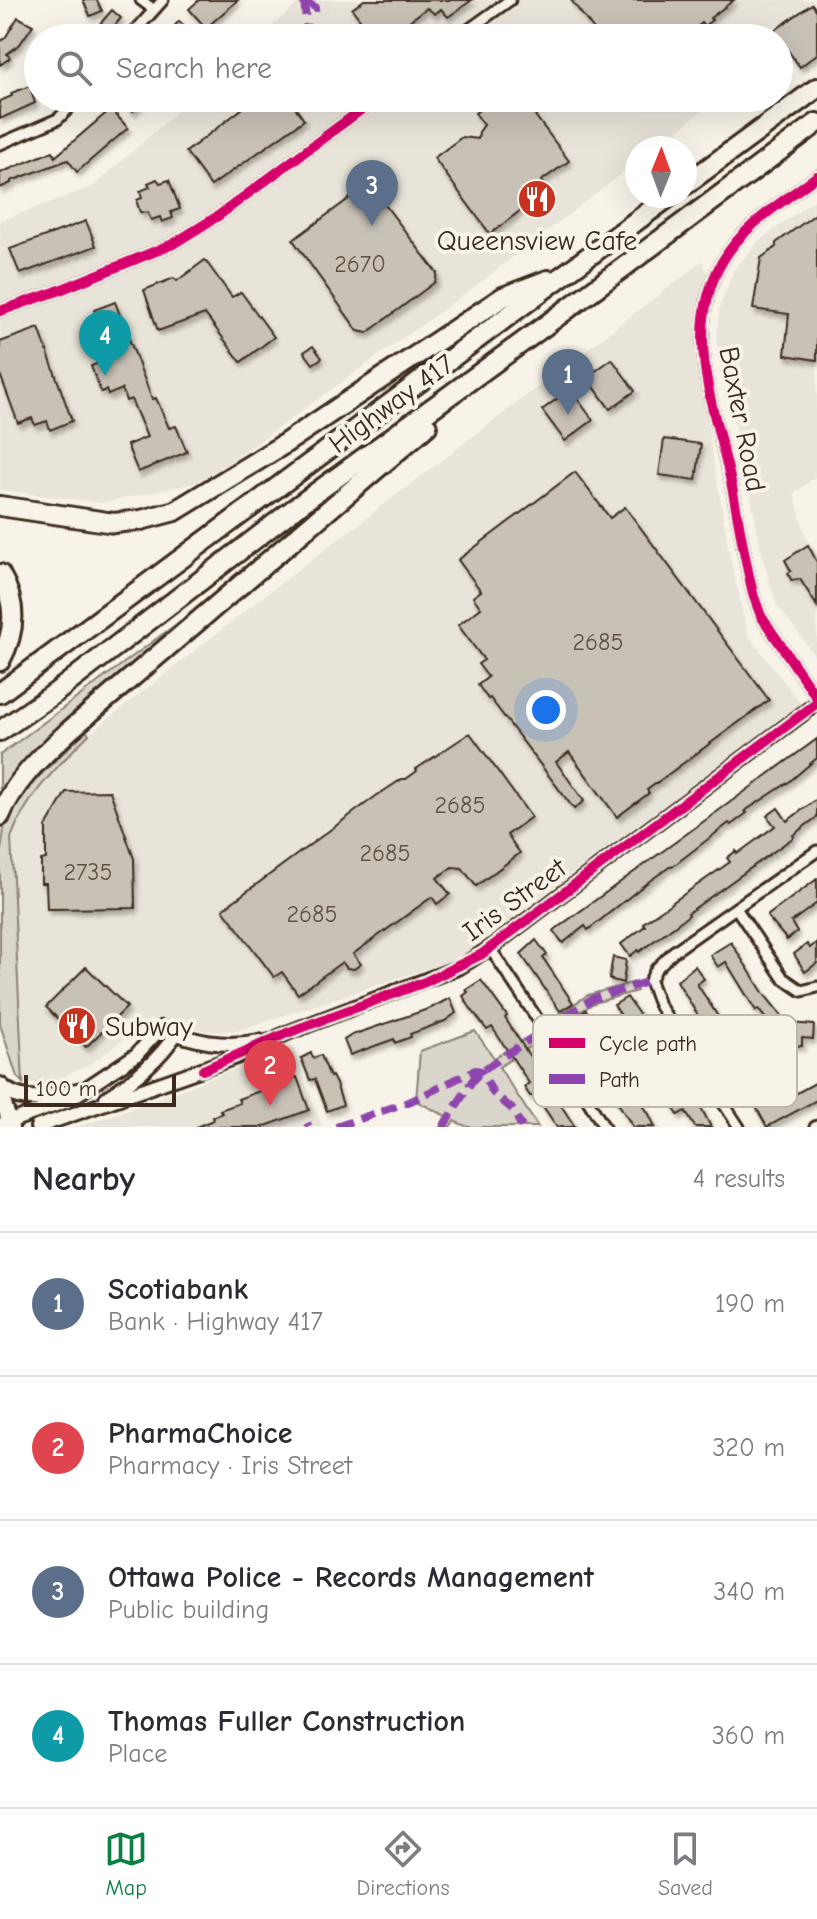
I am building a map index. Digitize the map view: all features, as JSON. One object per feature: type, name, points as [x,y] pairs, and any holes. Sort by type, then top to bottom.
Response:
[{"type":"highway","points":[[793,106],[817,88]]},
{"type":"highway","points":[[697,176],[784,112]]},
{"type":"highway","name":"Highway 417","points":[[0,731],[55,693],[295,508],[817,123]]},
{"type":"highway","points":[[0,693],[654,208]]},
{"type":"highway","points":[[0,506],[114,523],[175,511],[281,446],[503,297],[566,274]]},
{"type":"highway","points":[[0,816],[27,772],[70,730],[546,325]]},
{"type":"highway","points":[[0,661],[13,627],[3,580]]},
{"type":"main road","points":[[0,1088],[29,1099],[82,1090]]},
{"type":"main road","points":[[0,1088],[7,1124]]},
{"type":"street","points":[[141,0],[153,9]]},
{"type":"street","points":[[141,24],[163,0]]},
{"type":"street","points":[[477,24],[510,0]]},
{"type":"street","points":[[0,144],[58,119],[65,112]]},
{"type":"street","points":[[0,311],[173,244],[218,216],[358,112]]},
{"type":"street","name":"Baxter Road","points":[[817,176],[751,226],[724,258],[706,301],[702,337],[713,409],[754,597],[767,625],[817,701]]},
{"type":"street","name":"Iris Street","points":[[37,1127],[203,1070],[278,1037],[460,967],[490,948],[817,701]]},
{"type":"street","points":[[666,1015],[650,981],[656,969],[673,952],[817,851]]},
{"type":"street","points":[[736,908],[783,978],[802,991],[817,987]]},
{"type":"street","points":[[490,948],[533,1016]]},
{"type":"street","points":[[7,1124],[67,1101],[136,1055],[161,1028],[176,1034],[141,1073],[89,1108]]},
{"type":"street","name":"Iris Street","points":[[176,1034],[202,1042],[235,1045],[278,1037]]},
{"type":"street","points":[[202,1042],[208,1058],[203,1070]]},
{"type":"street","points":[[591,1107],[604,1127]]},
{"type":"street","points":[[726,1107],[739,1127]]},
{"type":"shaded area","points":[[302,0],[817,0],[784,24],[275,24]]},
{"type":"shaded area","points":[[176,112],[701,112],[671,136],[625,136],[625,171],[473,288],[233,460],[195,483],[102,503],[0,490],[0,221],[94,186]]},
{"type":"shaded area","points":[[817,198],[817,476],[794,493],[806,538],[817,555],[817,659],[776,603],[763,559],[716,337],[720,306],[734,270],[759,241]]},
{"type":"shaded area","points":[[703,261],[707,274],[695,318],[695,353],[731,562],[748,635],[801,704],[469,950],[447,962],[239,1030],[213,1032],[151,1020],[87,1066],[43,1085],[23,1083],[11,838],[18,818],[50,774],[89,734],[264,596]]},
{"type":"shaded area","points":[[187,616],[34,751],[9,780],[0,797],[0,755]]},
{"type":"shaded area","points":[[86,731],[89,734],[34,795],[11,838],[23,1083],[17,1077],[0,1024],[0,858],[5,823],[26,789]]},
{"type":"shaded area","points":[[635,982],[637,991],[594,1003],[575,1015],[558,1015],[588,995]]},
{"type":"shaded area","points":[[475,1031],[494,1058],[528,1037],[533,1045],[499,1067],[538,1127],[468,1127],[454,1121],[450,1127],[440,1127],[446,1116],[416,1101],[420,1051]]},
{"type":"shaded area","points":[[293,1047],[322,1127],[77,1127],[138,1106]]},
{"type":"building","points":[[83,0],[97,0],[102,11],[90,16]]},
{"type":"building","points":[[199,0],[238,0],[211,24],[202,24],[189,9]]},
{"type":"building","points":[[364,0],[472,0],[448,17],[441,9],[435,14],[427,8],[405,24],[364,24],[352,9]]},
{"type":"building","points":[[571,0],[734,0],[707,24],[589,24]]},
{"type":"building","points":[[812,4],[817,11],[817,54],[800,67],[793,58],[793,24],[784,24]]},
{"type":"building","points":[[112,10],[121,18],[116,24],[100,24]]},
{"type":"building","points":[[18,17],[31,24],[24,24],[24,38],[7,54],[10,58],[0,65],[0,42]]},
{"type":"building","points":[[24,88],[24,108],[0,119],[0,101],[12,96],[11,93]]},
{"type":"building","points":[[108,112],[114,112],[128,128],[77,172],[68,160],[0,188],[0,173],[53,151],[55,157]]},
{"type":"building","points":[[238,112],[298,112],[304,120],[211,186],[186,152]]},
{"type":"building","points":[[532,112],[569,161],[541,181],[549,193],[546,205],[539,208],[529,204],[490,234],[434,158],[462,137],[478,139],[484,125],[475,113]]},
{"type":"building","points":[[157,179],[160,183],[169,180],[180,209],[171,212],[173,218],[162,222],[160,217],[151,220],[148,213],[140,212],[137,203],[142,198],[140,191],[150,187],[148,183]]},
{"type":"building","points":[[369,184],[437,273],[435,282],[367,333],[358,331],[293,240]]},
{"type":"building","points":[[817,213],[817,360],[785,355],[789,314],[753,309],[761,258]]},
{"type":"building","points":[[86,221],[96,246],[20,274],[10,249]]},
{"type":"building","points":[[205,260],[232,297],[241,292],[274,337],[241,362],[205,314],[158,331],[144,290],[174,278],[177,281]]},
{"type":"building","points":[[115,302],[152,399],[156,398],[169,428],[176,426],[187,452],[138,472],[127,445],[147,437],[131,399],[126,401],[122,389],[108,395],[106,390],[101,392],[91,366],[111,358],[94,310]]},
{"type":"building","points":[[39,328],[72,421],[50,430],[47,421],[35,425],[32,418],[18,423],[0,374],[0,342]]},
{"type":"building","points":[[313,346],[322,358],[313,364],[304,352]]},
{"type":"building","points":[[612,359],[635,391],[610,409],[587,377]]},
{"type":"building","points":[[570,389],[593,420],[565,441],[542,410]]},
{"type":"building","points":[[664,439],[701,444],[696,480],[659,475]]},
{"type":"building","points":[[575,472],[610,518],[625,507],[769,700],[647,790],[649,793],[617,817],[569,752],[556,762],[584,801],[574,809],[478,685],[488,677],[478,664],[484,660],[458,625],[481,608],[473,597],[481,591],[458,560]]},
{"type":"building","points":[[808,545],[817,562],[817,606],[800,579],[791,580],[788,573],[791,571],[785,560]]},
{"type":"building","points":[[470,733],[531,817],[507,835],[520,853],[476,886],[462,868],[452,867],[437,878],[450,894],[437,904],[432,897],[353,954],[361,964],[354,969],[347,968],[342,962],[298,994],[282,972],[274,977],[223,909],[376,796],[406,779]]},
{"type":"building","points":[[817,739],[817,758],[789,782],[648,882],[588,930],[585,926],[563,943],[553,931]]},
{"type":"building","points":[[110,791],[134,859],[135,908],[47,909],[46,883],[41,883],[41,860],[46,859],[46,827],[66,792]]},
{"type":"building","points":[[817,799],[817,817],[794,837],[630,956],[621,944],[645,926],[643,923],[730,862],[727,858],[736,851],[737,854],[775,826],[767,816],[778,808],[787,821]]},
{"type":"building","points":[[817,879],[817,903],[791,922],[797,932],[787,940],[767,916]]},
{"type":"building","points":[[536,940],[547,955],[543,958],[573,1003],[560,1011],[521,954]]},
{"type":"building","points":[[731,942],[781,1015],[763,1015],[758,1009],[756,1011],[726,962],[718,967],[710,955]]},
{"type":"building","points":[[817,942],[817,963],[805,972],[794,954],[807,944],[810,948]]},
{"type":"building","points":[[613,957],[626,960],[623,983],[609,979]]},
{"type":"building","points":[[695,966],[704,979],[697,984],[717,1015],[698,1015],[677,981]]},
{"type":"building","points":[[86,967],[127,1007],[86,1047],[46,1007]]},
{"type":"building","points":[[481,980],[507,1016],[505,1018],[533,1062],[533,1096],[524,1087],[529,1083],[492,1027],[487,1030],[469,1006],[463,996],[468,992],[466,990]]},
{"type":"building","points":[[627,997],[640,1015],[621,1015],[614,1005]]},
{"type":"building","points":[[450,998],[456,1013],[445,1021],[395,1043],[394,1039],[350,1055],[344,1040],[352,1035],[431,1008]]},
{"type":"building","points":[[797,1024],[814,1025],[813,1039],[802,1038],[802,1046],[797,1045]]},
{"type":"building","points":[[311,1053],[313,1058],[321,1055],[343,1105],[327,1111],[315,1079],[310,1080],[301,1058]]},
{"type":"building","points":[[297,1077],[309,1110],[263,1127],[196,1127],[213,1120],[212,1117],[222,1113],[220,1110],[240,1103],[238,1099]]},
{"type":"building","points":[[817,1082],[817,1100],[767,1127],[756,1107],[797,1107],[797,1093]]},
{"type":"building","points":[[543,1107],[562,1107],[575,1127],[557,1127]]},
{"type":"building","points":[[620,1107],[644,1107],[655,1127],[633,1127]]},
{"type":"building","points":[[673,1107],[701,1107],[711,1127],[695,1127],[685,1111],[678,1115]]},
{"type":"marked path","points":[[304,0],[306,24]]},
{"type":"marked path","points":[[305,1],[316,8],[327,7]]},
{"type":"marked path","points":[[567,1015],[592,999],[650,981]]},
{"type":"marked path","points":[[443,1127],[481,1071],[533,1037]]},
{"type":"marked path","points":[[336,1127],[411,1101],[475,1070],[481,1071],[493,1093],[512,1109],[522,1127]]},
{"type":"marked path","points":[[307,1123],[309,1127]]},
{"type":"cycle path","points":[[0,311],[173,244],[218,216],[358,112]]},
{"type":"cycle path","points":[[817,176],[765,214],[741,236],[722,262],[710,288],[704,316],[703,343],[711,399],[754,597],[761,616],[817,698]]},
{"type":"cycle path","points":[[203,1070],[287,1033],[425,982],[482,954],[817,703]]},
{"type":"place","name":"Queensview Cafe","points":[[537,199]]},
{"type":"place","name":"Ottawa Police - Records Management","points":[[372,226]]},
{"type":"place","name":"Thomas Fuller Construction","points":[[105,376]]},
{"type":"place","name":"Scotiabank","points":[[568,415]]},
{"type":"place","name":"Subway","points":[[77,1026]]},
{"type":"place","name":"PharmaChoice","points":[[270,1106]]}]
